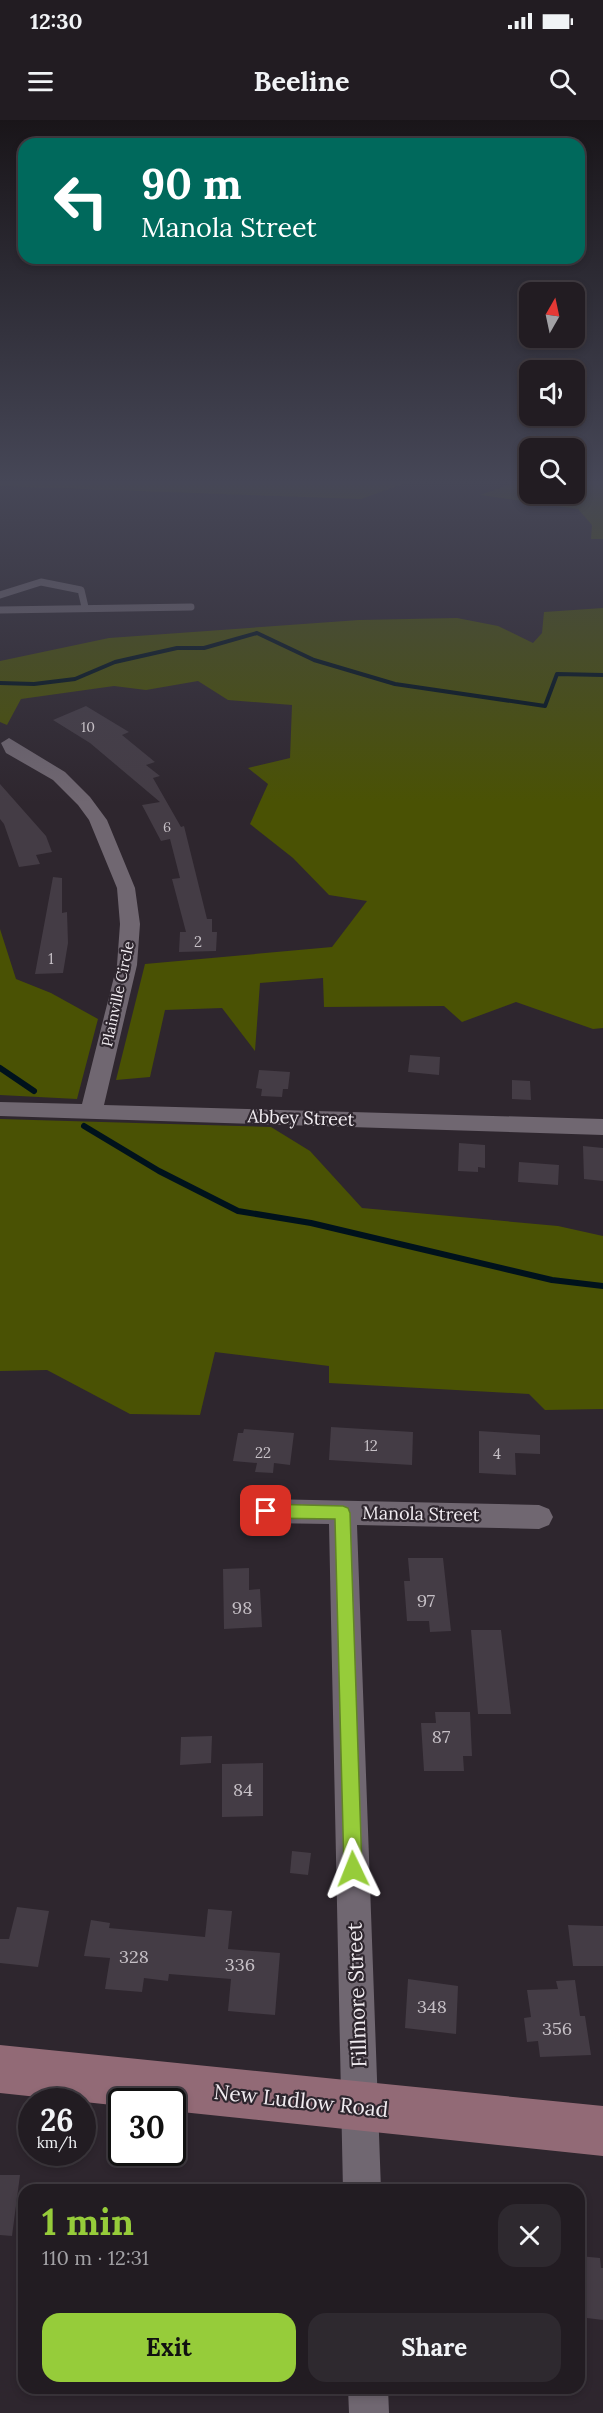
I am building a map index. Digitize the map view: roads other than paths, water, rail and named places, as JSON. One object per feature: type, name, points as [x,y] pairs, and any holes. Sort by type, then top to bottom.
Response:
[{"type":"main road","name":"New Ludlow Road","points":[[0,2069],[603,2131]]},
{"type":"street","name":"Plainville Circle","points":[[9,743],[12,749],[59,776],[84,801],[98,820],[126,888],[130,924],[127,965],[91,1112]]},
{"type":"street","name":"Abbey Street","points":[[0,1110],[603,1127]]},
{"type":"street","name":"Manola Street","points":[[266,1511],[539,1517]]},
{"type":"street","name":"Fillmore Street","points":[[343,1513],[363,2184]]},
{"type":"street","points":[[368,2394],[369,2413]]},
{"type":"lane","points":[[0,595],[19,589]]},
{"type":"lane","points":[[77,589],[81,590],[85,607]]},
{"type":"lane","points":[[0,610],[191,607]]},
{"type":"waterway","points":[[0,683],[34,684],[75,679],[115,662],[177,648],[204,648],[257,633],[314,660],[395,684],[545,706],[557,674],[603,675]]},
{"type":"waterway","points":[[0,1068],[34,1091]]},
{"type":"waterway","points":[[84,1126],[159,1171],[238,1211],[311,1223],[552,1280],[603,1286]]}]
